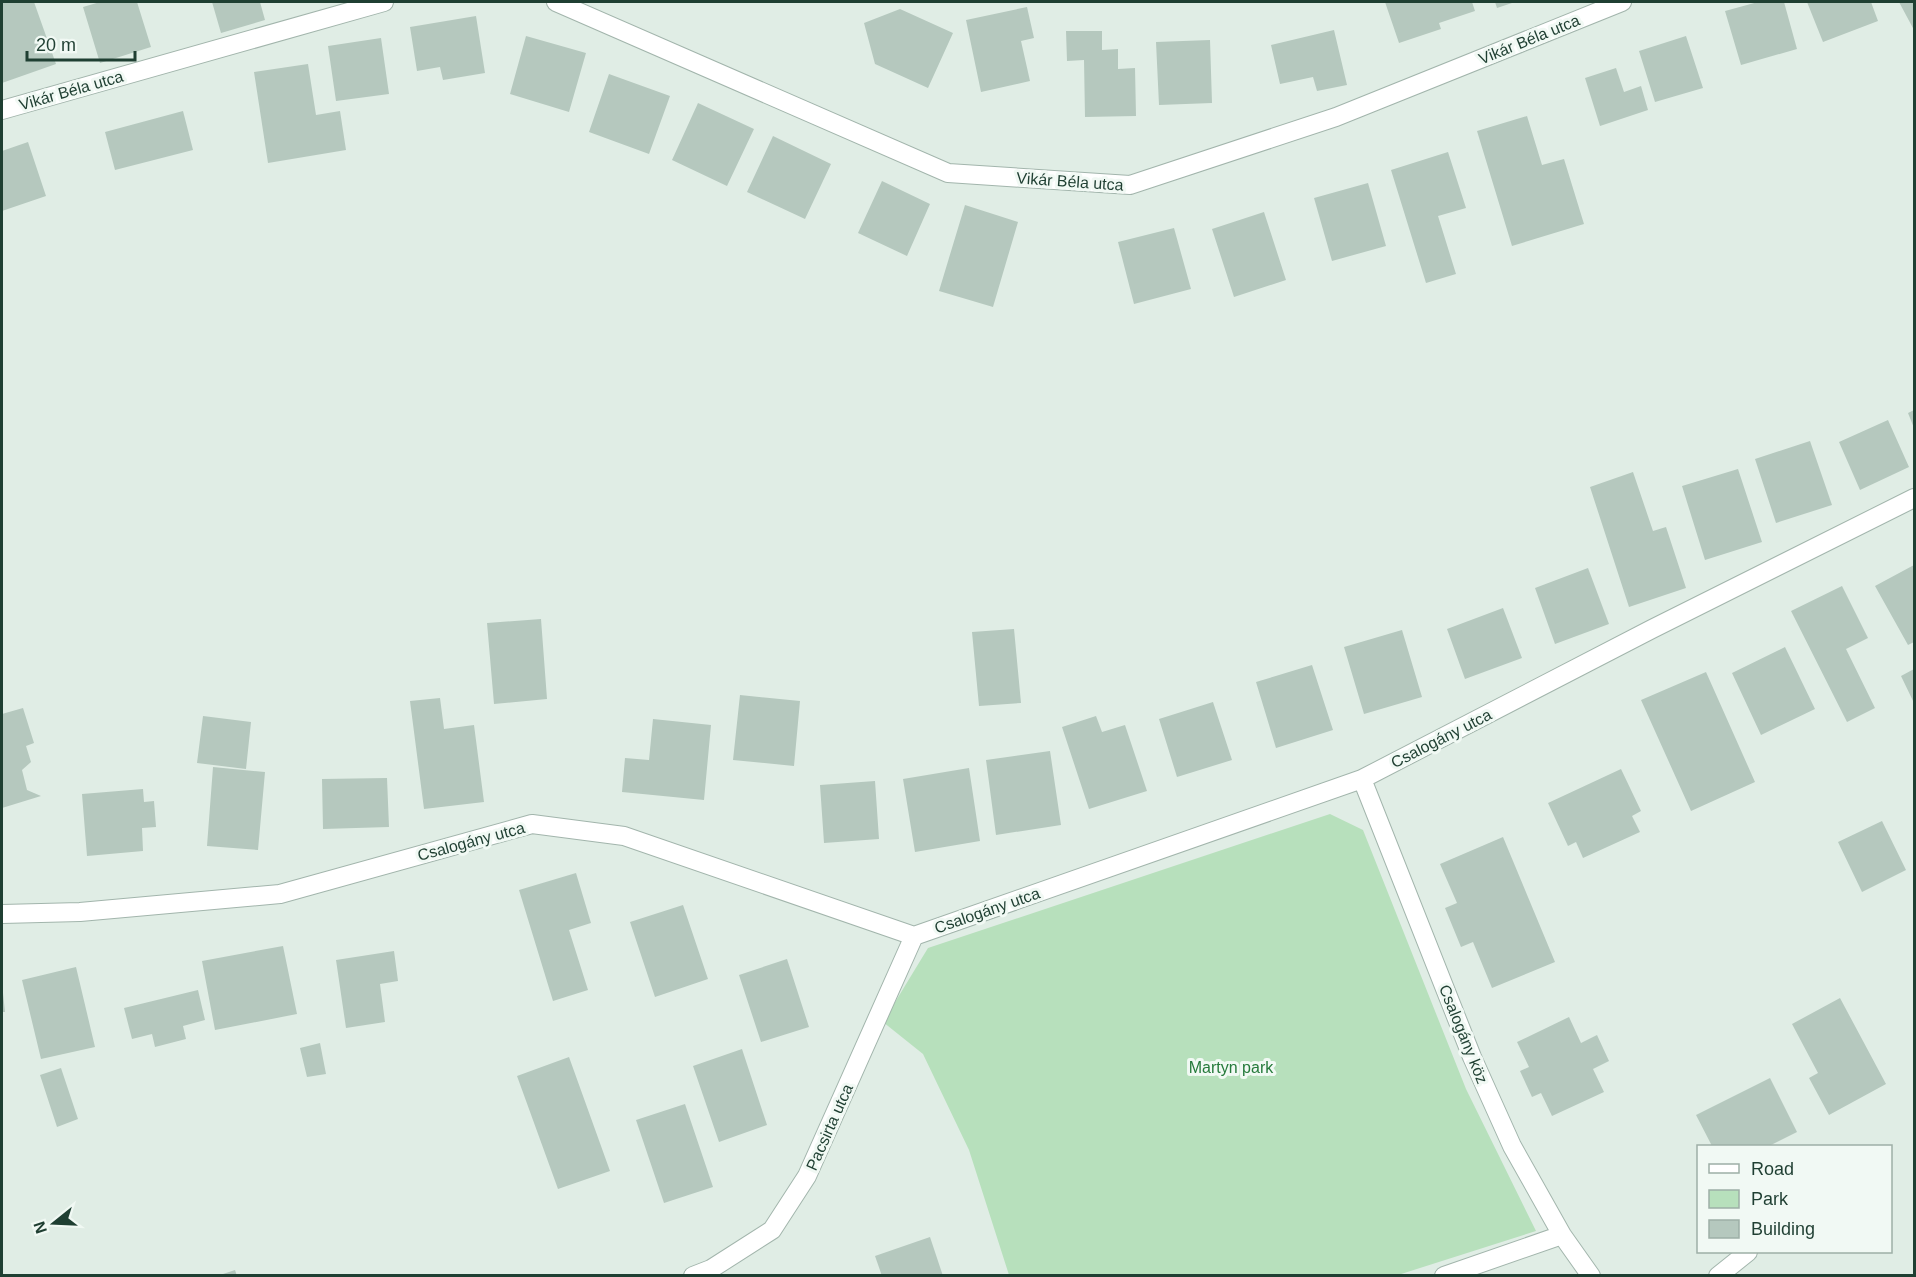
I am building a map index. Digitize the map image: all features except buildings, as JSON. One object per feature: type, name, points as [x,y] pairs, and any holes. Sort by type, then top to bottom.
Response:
[{"type":"street","name":"Vikár Béla utca","points":[[2,110],[384,2]]},
{"type":"street","name":"Vikár Béla utca","points":[[556,2],[948,173],[1130,185],[1336,117],[1622,2]]},
{"type":"street","name":"Csalogány utca","points":[[2,914],[80,912],[280,894],[532,824],[624,836],[914,936],[1362,779],[1652,629],[1914,498]]},
{"type":"street","name":"Csalogány köz","points":[[1362,779],[1472,1057],[1512,1146],[1562,1235],[1591,1275]]},
{"type":"street","name":"Pacsirta utca","points":[[693,1275],[711,1269],[772,1230],[807,1176],[914,936]]},
{"type":"street","points":[[1444,1275],[1562,1235]]},
{"type":"street","points":[[1718,1275],[1746,1253]]},
{"type":"green space","name":"Martyn park","points":[[1330,814],[1363,830],[1466,1089],[1536,1231],[1398,1275],[1009,1275],[969,1150],[923,1054],[883,1022],[928,948]]}]
